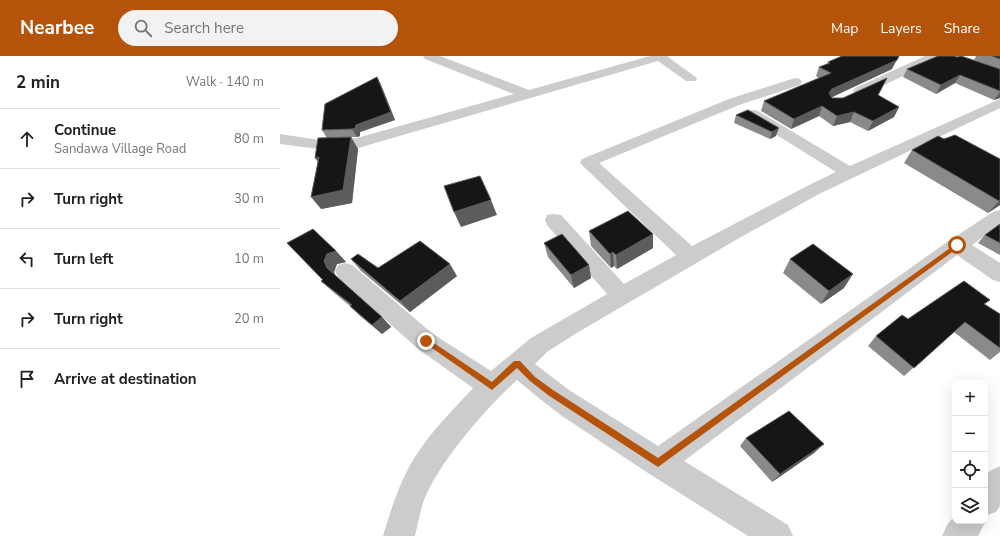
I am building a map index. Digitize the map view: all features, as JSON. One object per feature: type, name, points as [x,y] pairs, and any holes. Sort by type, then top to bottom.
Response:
[{"type":"street","points":[[429,56],[529,94]]},
{"type":"street","points":[[280,139],[312,145],[334,146],[358,143],[661,56],[691,78]]},
{"type":"street","points":[[849,96],[935,56]]},
{"type":"street","points":[[690,257],[588,162],[734,102],[795,82]]},
{"type":"street","points":[[734,102],[849,173]]},
{"type":"street","points":[[399,536],[410,497],[429,460],[492,386],[539,345],[567,327],[690,257],[775,211],[849,173],[1000,103]]},
{"type":"street","points":[[658,463],[957,245],[1000,216]]},
{"type":"street","points":[[554,220],[622,296]]},
{"type":"street","points":[[957,245],[1000,274]]},
{"type":"street","points":[[345,271],[426,341],[492,386]]},
{"type":"street","points":[[517,363],[532,379],[550,392],[658,463],[777,536]]},
{"type":"street","points":[[988,497],[1000,481]]},
{"type":"street","points":[[958,536],[968,524]]},
{"type":"building","points":[[842,56],[899,56],[897,60],[832,89],[829,93],[832,98],[843,98],[887,78],[878,95],[899,107],[873,121],[854,112],[837,116],[822,106],[794,119],[764,101],[831,73],[819,67]]},
{"type":"building","points":[[938,56],[961,56],[1000,69],[1000,91],[960,75],[941,85],[907,69]]},
{"type":"building","points":[[992,56],[1000,56],[1000,59]]},
{"type":"building","points":[[377,77],[391,112],[356,125],[355,128],[352,129],[322,130],[325,104]]},
{"type":"building","points":[[748,110],[779,128],[772,132],[736,115]]},
{"type":"building","points":[[955,135],[1000,159],[999,201],[912,150],[938,136],[944,139]]},
{"type":"building","points":[[351,137],[343,190],[311,197],[319,157],[315,158],[318,138]]},
{"type":"building","points":[[480,176],[491,200],[454,212],[444,186]]},
{"type":"building","points":[[628,211],[653,234],[616,255],[613,252],[610,254],[589,231]]},
{"type":"building","points":[[1000,224],[1000,243],[985,235]]},
{"type":"building","points":[[313,229],[336,251],[327,254],[324,261],[327,268],[382,317],[372,325],[350,306],[352,305],[321,281],[323,280],[287,243]]},
{"type":"building","points":[[562,234],[589,265],[571,275],[544,243]]},
{"type":"building","points":[[420,241],[450,264],[400,301],[351,259],[358,254],[378,268]]},
{"type":"building","points":[[813,244],[853,274],[829,291],[790,259]]},
{"type":"building","points":[[964,281],[990,300],[984,304],[1000,314],[1000,348],[965,322],[914,368],[876,336],[902,315],[908,319]]},
{"type":"building","points":[[789,411],[824,444],[780,474],[746,438]]},
{"type":"route","points":[[426,341],[492,386],[517,363],[532,379],[550,392],[658,463],[957,245]]}]
